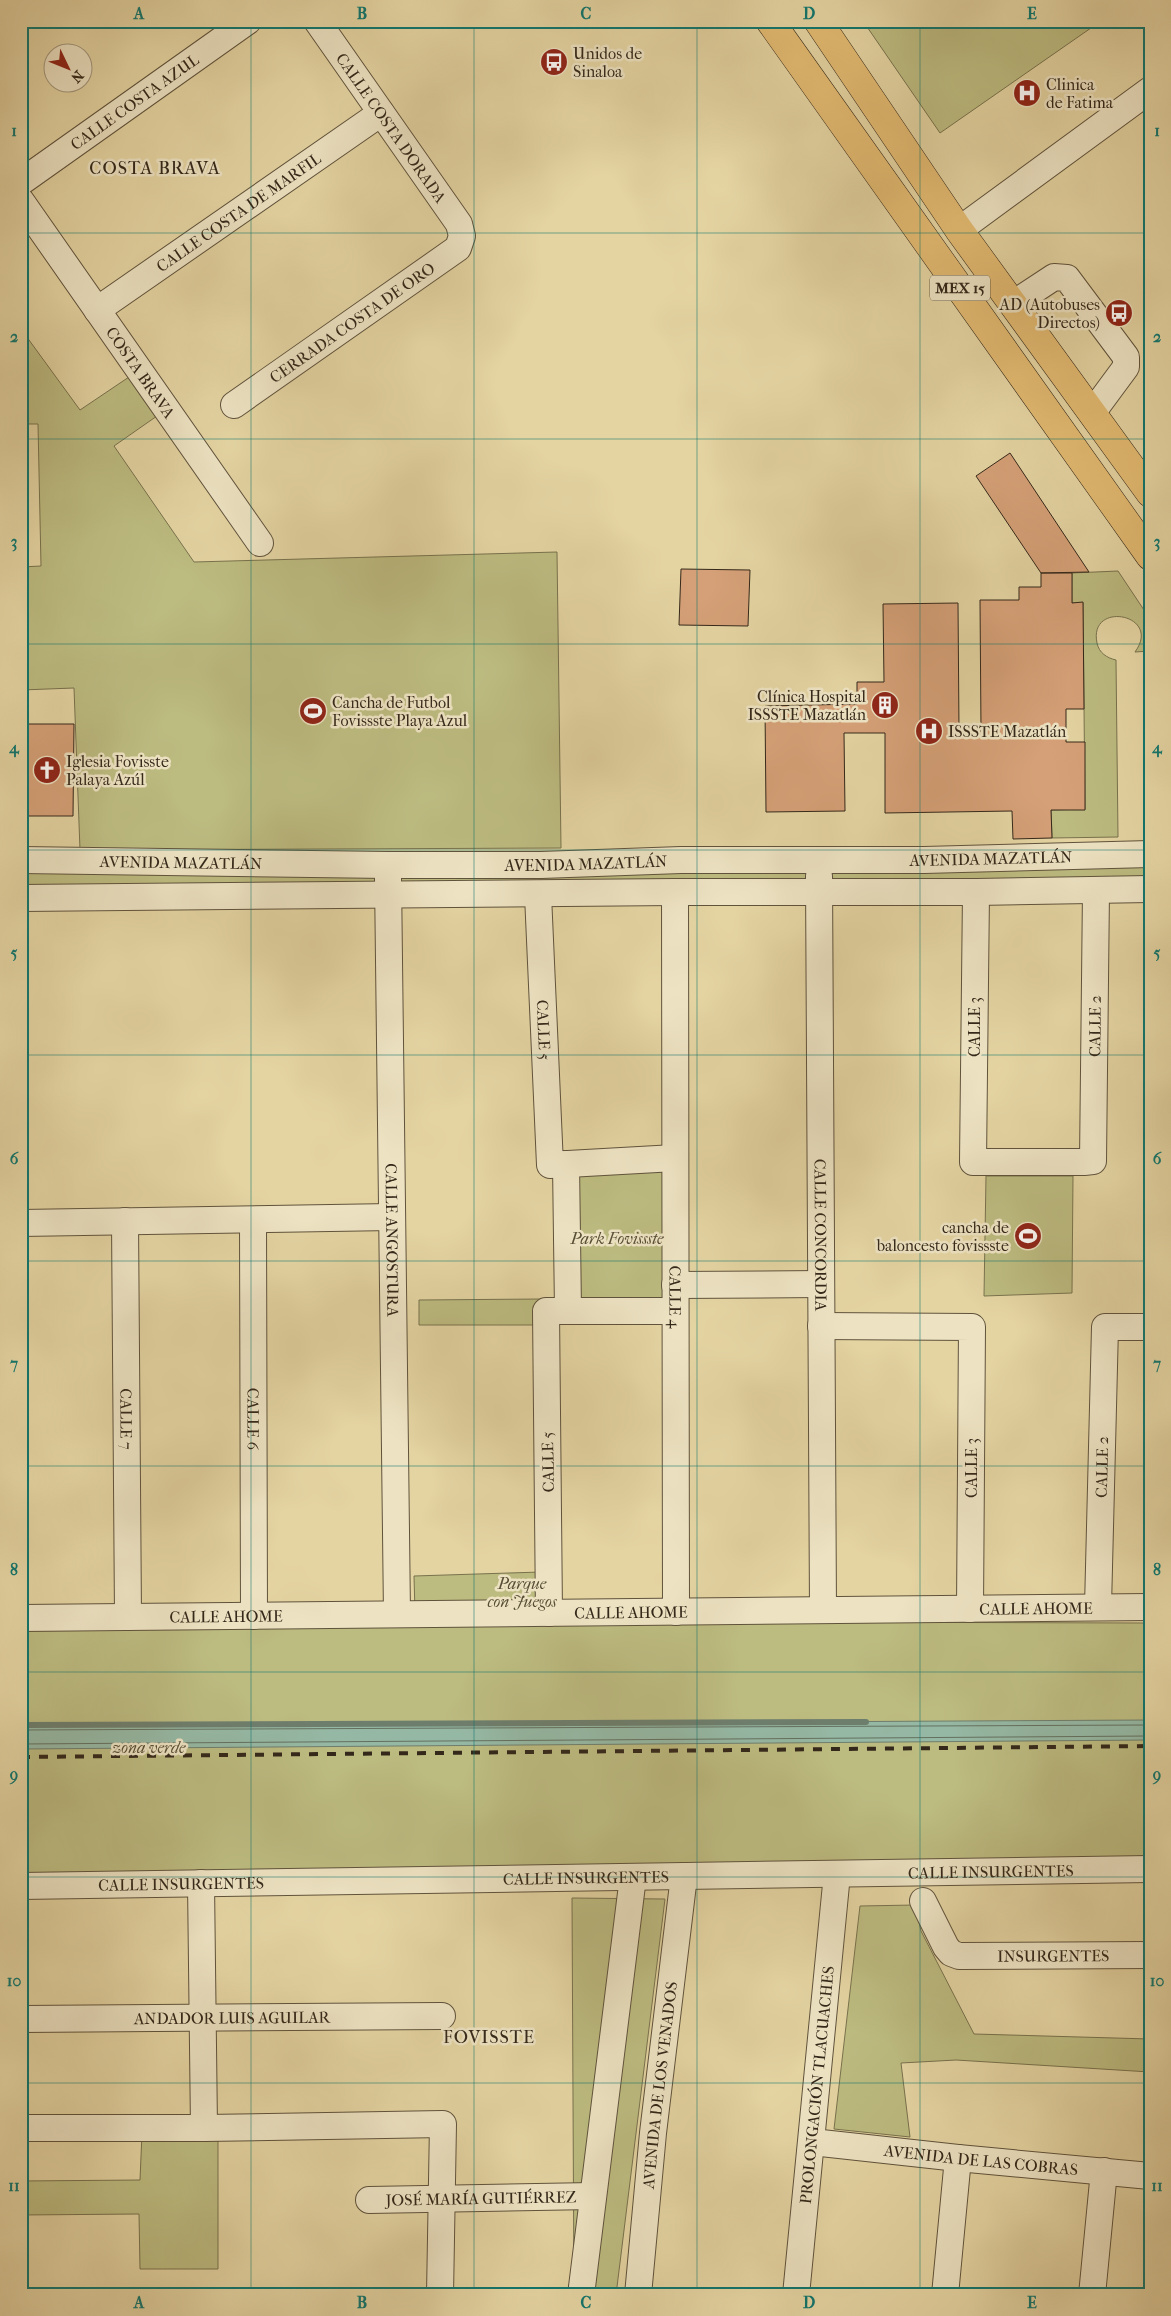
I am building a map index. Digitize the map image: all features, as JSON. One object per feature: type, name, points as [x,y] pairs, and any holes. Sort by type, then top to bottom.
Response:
[{"type":"main road","name":"MEX 15","points":[[770,21],[1150,556]]},
{"type":"main road","name":"MEX 15","points":[[823,26],[959,230],[1150,493]]},
{"type":"street","name":"CALLE COSTA AZUL","points":[[21,182],[248,21]]},
{"type":"street","name":"CALLE COSTA DORADA","points":[[317,21],[459,224],[462,236]]},
{"type":"street","points":[[959,230],[1150,90]]},
{"type":"street","name":"CALLE COSTA DE MARFIL","points":[[97,310],[381,112]]},
{"type":"street","name":"COSTA BRAVA","points":[[21,202],[260,543]]},
{"type":"street","name":"CERRADA COSTA DE ORO","points":[[234,405],[458,248],[462,236]]},
{"type":"street","points":[[1013,304],[1054,277],[1067,278],[1126,357],[1126,367],[1092,413]]},
{"type":"street","name":"AVENIDA MAZATLÁN","points":[[21,860],[388,865],[924,860],[1150,854]]},
{"type":"street","name":"CALLE CONCORDIA","points":[[818,860],[823,1610]]},
{"type":"street","name":"CALLE ANGOSTURA","points":[[388,865],[397,1614]]},
{"type":"street","name":"AVENIDA MAZATLÁN","points":[[21,898],[389,894],[538,895],[675,892],[976,892],[1150,889]]},
{"type":"street","name":"CALLE 2","points":[[973,1162],[1093,1161],[1096,890]]},
{"type":"street","name":"CALLE 4","points":[[675,892],[676,1612]]},
{"type":"street","name":"CALLE 3","points":[[973,1162],[976,892]]},
{"type":"street","name":"CALLE 5","points":[[538,895],[558,1164],[557,1311],[549,1613]]},
{"type":"street","points":[[558,1164],[676,1158]]},
{"type":"street","points":[[21,1223],[392,1217]]},
{"type":"street","name":"CALLE 6","points":[[253,1220],[254,1616]]},
{"type":"street","name":"CALLE 7","points":[[125,1221],[128,1617]]},
{"type":"street","points":[[557,1311],[821,1284]]},
{"type":"street","name":"CALLE 3","points":[[821,1326],[972,1327],[970,1609]]},
{"type":"street","name":"CALLE 2","points":[[1098,1608],[1105,1327],[1150,1327]]},
{"type":"street","name":"CALLE AHOME","points":[[21,1618],[1150,1607]]},
{"type":"street","name":"CALLE INSURGENTES","points":[[21,1886],[1150,1869]]},
{"type":"street","name":"PROLONGACIÓN TLACUACHES","points":[[796,2295],[838,1874]]},
{"type":"street","name":"AVENIDA DE LOS VENADOS","points":[[638,2295],[653,2133],[684,1876]]},
{"type":"street","points":[[581,2295],[633,1877]]},
{"type":"street","points":[[201,1883],[204,2128]]},
{"type":"street","name":"INSURGENTES","points":[[924,1901],[946,1947],[951,1953],[959,1956],[1150,1955]]},
{"type":"street","name":"ANDADOR LUIS AGUILAR","points":[[21,2019],[203,2016],[442,2016]]},
{"type":"street","points":[[21,2128],[204,2128],[443,2124],[440,2295]]},
{"type":"street","name":"AVENIDA DE LAS COBRAS","points":[[812,2142],[1150,2176]]},
{"type":"street","points":[[945,2295],[958,2158]]},
{"type":"street","points":[[1092,2295],[1104,2171]]},
{"type":"street","name":"JOSÉ MARÍA GUTIÉRREZ","points":[[369,2200],[593,2196]]},
{"type":"green space","points":[[863,21],[1101,21],[940,133]]},
{"type":"green space","name":"Cancha de Futbol Fovissste Playa Azul","points":[[21,329],[80,410],[129,377],[157,416],[114,446],[194,562],[557,552],[561,848],[80,850],[74,688],[21,690],[21,567],[41,566],[38,424],[21,424]]},
{"type":"green space","points":[[1118,571],[1150,619],[1150,651],[1135,652],[1141,639],[1140,629],[1133,621],[1123,617],[1112,617],[1103,621],[1097,629],[1097,643],[1100,650],[1116,660],[1118,837],[1052,838],[1051,810],[1085,809],[1083,603],[1072,603],[1072,573]]},
{"type":"green space","points":[[1150,857],[1150,881],[21,891],[21,869]]},
{"type":"green space","name":"Park Fovissste","points":[[664,1166],[665,1309],[570,1313],[570,1168]]},
{"type":"green space","points":[[986,1176],[1073,1176],[1072,1293],[984,1296]]},
{"type":"green space","points":[[541,1299],[541,1325],[419,1325],[419,1300]]},
{"type":"green space","name":"Parque con Juegos","points":[[541,1572],[541,1611],[415,1613],[414,1576]]},
{"type":"green space","name":"zona verde","points":[[21,1620],[1150,1623],[1150,1864],[21,1874]]},
{"type":"green space","points":[[572,1898],[665,1899],[616,2295],[574,2295]]},
{"type":"green space","points":[[915,1905],[921,1931],[974,2034],[1150,2039],[1150,2072],[956,2060],[901,2063],[910,2137],[834,2129],[860,1906]]},
{"type":"green space","points":[[218,2132],[218,2269],[140,2269],[139,2214],[21,2215],[21,2181],[140,2180],[142,2133]]},
{"type":"water","points":[[1150,1720],[1150,1740],[21,1749],[21,1726]]},
{"type":"building","points":[[1010,453],[1089,572],[1041,573],[976,476]]},
{"type":"building","points":[[681,569],[750,570],[748,626],[679,625]]},
{"type":"building","name":"Clínica Hospital ISSSTE Mazatlán","points":[[1041,573],[1072,573],[1072,603],[1083,602],[1084,709],[1066,709],[1066,742],[1085,742],[1085,810],[1051,810],[1052,838],[1013,839],[1012,811],[885,813],[885,733],[844,733],[845,811],[766,812],[765,706],[857,704],[857,682],[884,682],[883,604],[958,603],[959,731],[981,731],[980,600],[1019,600],[1019,587],[1041,587]]},
{"type":"building","name":"Iglesia Fovisste Palaya Azúl","points":[[21,724],[74,724],[73,816],[21,816]]},
{"type":"waterway","points":[[21,1725],[866,1722]]},
{"type":"railway","points":[[21,1757],[1150,1746]]},
{"type":"place","name":"Unidos de Sinaloa","points":[[554,62]]},
{"type":"place","name":"Clinica de Fatima","points":[[1027,93]]},
{"type":"place","name":"AD (Autobuses Directos)","points":[[1119,313]]},
{"type":"place","name":"Clínica Hospital ISSSTE Mazatlán","points":[[885,705]]},
{"type":"place","name":"Cancha de Futbol Fovissste Playa Azul","points":[[313,711]]},
{"type":"place","name":"ISSSTE Mazatlán","points":[[929,731]]},
{"type":"place","name":"Iglesia Fovisste Palaya Azúl","points":[[47,770]]},
{"type":"place","name":"cancha de baloncesto fovissste","points":[[1028,1236]]},
{"type":"district","name":"COSTA BRAVA","points":[[155,168]]},
{"type":"district","name":"FOVISSTE","points":[[489,2037]]}]
